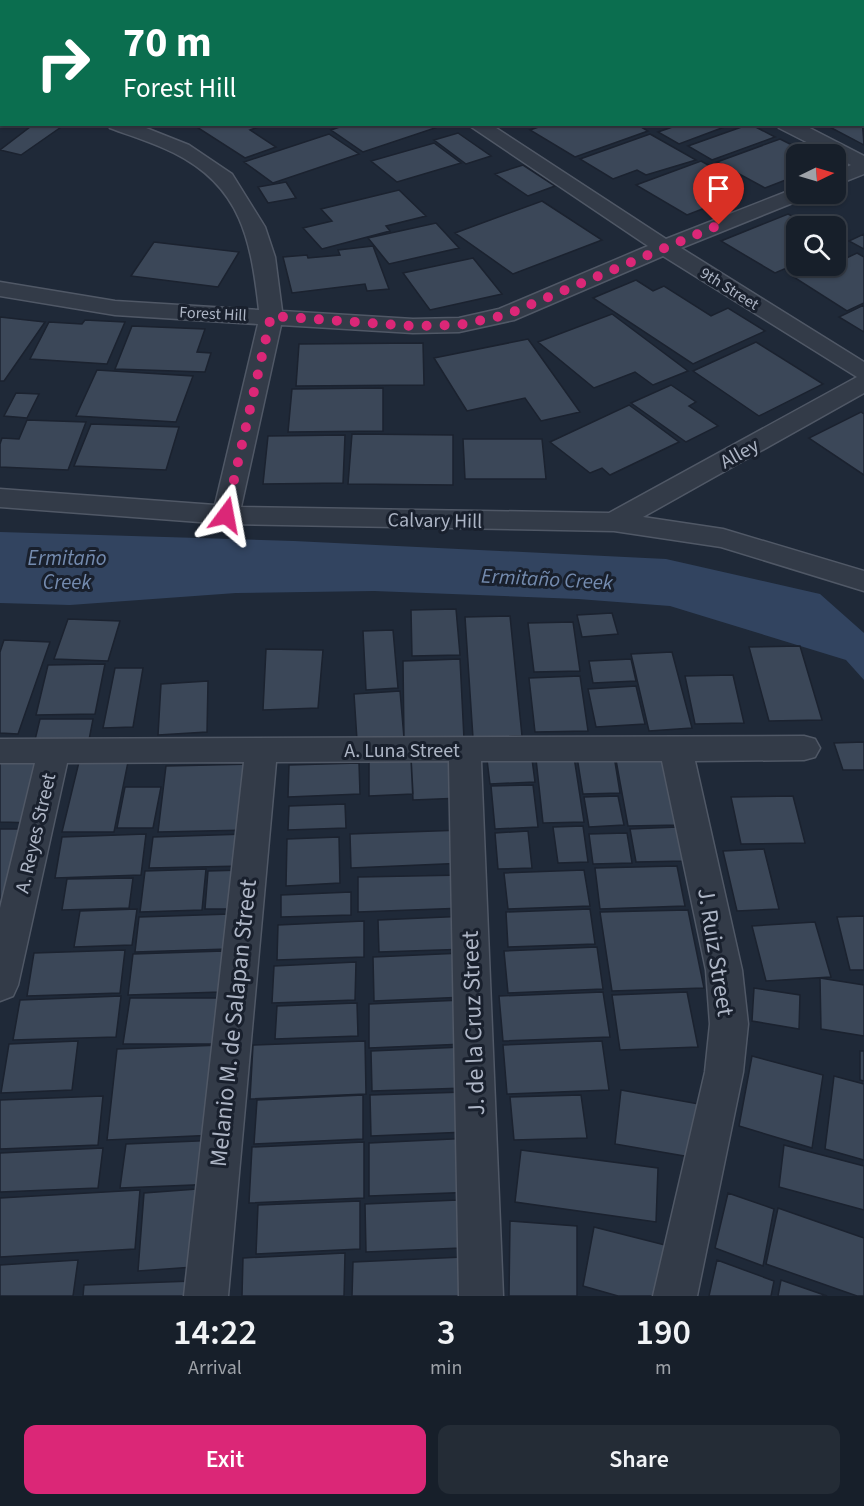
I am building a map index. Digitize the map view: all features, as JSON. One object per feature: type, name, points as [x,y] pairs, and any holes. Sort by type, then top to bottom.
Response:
[{"type":"street","points":[[122,126],[182,149],[225,178],[254,227],[264,257],[271,316],[226,515]]},
{"type":"street","name":"9th Street","points":[[479,126],[664,247],[864,372]]},
{"type":"street","points":[[790,126],[864,166]]},
{"type":"street","points":[[846,174],[864,166]]},
{"type":"street","name":"Forest Hill","points":[[0,289],[115,308],[413,326],[459,325],[506,315],[664,247],[786,199]]},
{"type":"street","name":"Alley","points":[[614,522],[864,384]]},
{"type":"street","name":"Calvary Hill","points":[[0,498],[226,515],[614,522],[723,538],[864,581]]},
{"type":"street","name":"A. Luna Street","points":[[0,751],[804,748]]},
{"type":"street","name":"J. Ruiz Street","points":[[675,1296],[724,1072],[729,1024],[724,970],[676,749]]},
{"type":"street","name":"J. de la Cruz Street","points":[[465,750],[481,1296]]},
{"type":"street","name":"A. Reyes Street","points":[[0,985],[54,751]]},
{"type":"street","name":"Melanio M. de Salapan Street","points":[[206,1296],[261,751]]},
{"type":"water","name":"Ermitaño Creek","points":[[0,532],[294,541],[666,559],[820,594],[864,633],[864,680],[846,660],[670,606],[578,599],[374,591],[236,593],[70,605],[0,603]]},
{"type":"building","points":[[31,126],[63,126],[21,155],[0,150]]},
{"type":"building","points":[[195,126],[261,126],[250,130],[276,147],[245,158]]},
{"type":"building","points":[[342,126],[441,126],[363,152],[331,130]]},
{"type":"building","points":[[541,126],[639,126],[648,131],[575,157],[530,130]]},
{"type":"building","points":[[675,126],[727,126],[679,144],[658,132]]},
{"type":"building","points":[[744,126],[754,126],[775,137],[712,160],[688,146]]},
{"type":"building","points":[[828,126],[863,126],[864,145]]},
{"type":"building","points":[[458,133],[491,156],[466,164],[434,140]]},
{"type":"building","points":[[329,134],[359,154],[273,183],[244,162]]},
{"type":"building","points":[[650,134],[696,160],[646,175],[637,170],[613,179],[580,159]]},
{"type":"building","points":[[780,139],[790,144],[786,144],[786,180],[765,188],[717,162]]},
{"type":"building","points":[[434,143],[461,163],[397,182],[371,161]]},
{"type":"building","points":[[701,161],[730,177],[706,186],[728,199],[687,215],[636,185]]},
{"type":"building","points":[[523,165],[555,186],[528,196],[495,174]]},
{"type":"building","points":[[286,182],[296,198],[268,203],[258,187]]},
{"type":"building","points":[[399,190],[426,216],[386,226],[390,231],[322,249],[303,228],[332,221],[321,209]]},
{"type":"building","points":[[542,201],[602,240],[513,274],[455,233]]},
{"type":"building","points":[[788,214],[792,216],[786,216],[786,268],[775,273],[721,241]]},
{"type":"building","points":[[436,223],[459,248],[389,264],[368,238]]},
{"type":"building","points":[[864,234],[864,249],[849,241]]},
{"type":"building","points":[[154,242],[239,252],[218,287],[131,276]]},
{"type":"building","points":[[373,246],[389,289],[367,291],[365,284],[292,293],[283,257],[307,255],[308,258],[340,255],[338,250]]},
{"type":"building","points":[[857,253],[864,257],[864,303],[847,311],[792,276],[846,276],[846,258]]},
{"type":"building","points":[[473,258],[502,294],[430,310],[403,273]]},
{"type":"building","points":[[636,280],[653,291],[664,286],[711,316],[728,308],[765,331],[693,364],[593,298]]},
{"type":"building","points":[[864,305],[864,332],[839,317]]},
{"type":"building","points":[[612,314],[688,371],[653,385],[635,372],[594,388],[538,342]]},
{"type":"building","points":[[0,317],[45,322],[4,381],[0,381]]},
{"type":"building","points":[[85,320],[125,322],[107,364],[30,359],[49,322],[82,324]]},
{"type":"building","points":[[132,326],[205,329],[197,352],[211,353],[205,372],[115,369]]},
{"type":"building","points":[[528,339],[580,412],[541,421],[525,398],[467,411],[434,358]]},
{"type":"building","points":[[756,342],[823,384],[759,416],[693,371]]},
{"type":"building","points":[[423,343],[424,385],[296,386],[299,344]]},
{"type":"building","points":[[97,370],[193,376],[176,422],[76,416]]},
{"type":"building","points":[[671,385],[696,402],[689,406],[718,426],[686,442],[631,403]]},
{"type":"building","points":[[383,388],[383,431],[288,432],[292,389]]},
{"type":"building","points":[[16,393],[39,394],[27,418],[4,416]]},
{"type":"building","points":[[629,405],[679,442],[610,475],[602,468],[590,473],[550,442]]},
{"type":"building","points":[[861,412],[864,414],[864,475],[809,438]]},
{"type":"building","points":[[27,420],[86,422],[68,470],[0,467],[2,438],[19,439]]},
{"type":"building","points":[[91,424],[179,427],[166,470],[74,466]]},
{"type":"building","points":[[352,434],[453,435],[453,485],[348,484]]},
{"type":"building","points":[[345,435],[343,483],[263,484],[268,436]]},
{"type":"building","points":[[463,439],[542,439],[546,479],[465,479]]},
{"type":"building","points":[[456,609],[460,655],[412,656],[411,610]]},
{"type":"building","points":[[612,613],[618,634],[582,637],[577,615]]},
{"type":"building","points":[[510,616],[522,736],[473,738],[465,617]]},
{"type":"building","points":[[68,619],[120,621],[108,661],[54,659]]},
{"type":"building","points":[[573,622],[580,671],[534,672],[528,623]]},
{"type":"building","points":[[393,630],[398,688],[366,690],[363,631]]},
{"type":"building","points":[[4,640],[50,642],[18,734],[0,733],[0,652]]},
{"type":"building","points":[[800,646],[822,720],[769,721],[749,647]]},
{"type":"building","points":[[266,649],[323,650],[318,708],[263,710]]},
{"type":"building","points":[[672,652],[692,728],[649,731],[631,654]]},
{"type":"building","points":[[460,659],[464,739],[404,740],[403,661]]},
{"type":"building","points":[[631,659],[636,681],[593,683],[589,661]]},
{"type":"building","points":[[105,664],[95,714],[36,715],[48,665]]},
{"type":"building","points":[[115,668],[143,668],[133,727],[103,728]]},
{"type":"building","points":[[733,675],[744,723],[695,724],[685,676]]},
{"type":"building","points":[[580,676],[588,731],[535,732],[529,678]]},
{"type":"building","points":[[208,681],[207,732],[158,735],[161,684]]},
{"type":"building","points":[[636,686],[645,724],[596,727],[588,689]]},
{"type":"building","points":[[400,691],[404,738],[357,740],[354,694]]},
{"type":"building","points":[[40,719],[93,719],[89,740],[35,740]]},
{"type":"building","points":[[864,742],[864,770],[843,770],[834,743]]},
{"type":"building","points":[[458,756],[462,798],[413,800],[411,759]]},
{"type":"building","points":[[614,756],[620,793],[583,794],[577,757]]},
{"type":"building","points":[[411,757],[413,794],[369,796],[369,758]]},
{"type":"building","points":[[574,757],[584,822],[543,823],[536,759]]},
{"type":"building","points":[[532,759],[535,782],[490,784],[487,760]]},
{"type":"building","points":[[666,759],[680,825],[628,826],[616,760]]},
{"type":"building","points":[[0,760],[52,761],[36,823],[0,822]]},
{"type":"building","points":[[79,762],[128,762],[114,832],[62,832]]},
{"type":"building","points":[[359,763],[360,794],[288,797],[289,765]]},
{"type":"building","points":[[255,764],[249,830],[158,832],[166,766]]},
{"type":"building","points":[[533,785],[538,827],[495,829],[491,786]]},
{"type":"building","points":[[125,787],[161,787],[153,828],[117,828]]},
{"type":"building","points":[[618,796],[624,825],[589,827],[584,797]]},
{"type":"building","points":[[793,796],[805,843],[741,844],[731,797]]},
{"type":"building","points":[[345,804],[346,828],[288,830],[289,806]]},
{"type":"building","points":[[583,826],[588,862],[558,863],[553,827]]},
{"type":"building","points":[[678,827],[686,861],[636,862],[630,829]]},
{"type":"building","points":[[0,829],[30,829],[0,911]]},
{"type":"building","points":[[463,830],[466,863],[351,868],[350,834]]},
{"type":"building","points":[[528,831],[532,868],[498,869],[495,833]]},
{"type":"building","points":[[627,833],[632,863],[593,864],[589,834]]},
{"type":"building","points":[[146,834],[141,875],[55,878],[62,837]]},
{"type":"building","points":[[246,834],[243,866],[149,868],[153,837]]},
{"type":"building","points":[[339,837],[340,883],[286,886],[287,839]]},
{"type":"building","points":[[764,849],[779,909],[737,911],[723,851]]},
{"type":"building","points":[[677,866],[685,906],[600,909],[595,868]]},
{"type":"building","points":[[206,869],[202,910],[140,912],[145,871]]},
{"type":"building","points":[[243,870],[241,909],[205,909],[208,871]]},
{"type":"building","points":[[584,870],[590,906],[508,909],[504,873]]},
{"type":"building","points":[[464,875],[465,908],[358,912],[358,877]]},
{"type":"building","points":[[133,878],[129,908],[62,910],[67,879]]},
{"type":"building","points":[[351,892],[351,915],[281,917],[281,895]]},
{"type":"building","points":[[137,909],[132,945],[74,947],[80,911]]},
{"type":"building","points":[[590,909],[595,944],[508,947],[506,912]]},
{"type":"building","points":[[688,910],[704,988],[612,991],[600,912]]},
{"type":"building","points":[[231,914],[228,949],[135,952],[139,917]]},
{"type":"building","points":[[468,916],[470,949],[379,952],[378,920]]},
{"type":"building","points":[[864,916],[864,970],[850,970],[837,917]]},
{"type":"building","points":[[364,921],[364,957],[277,960],[278,925]]},
{"type":"building","points":[[815,922],[831,977],[766,981],[752,926]]},
{"type":"building","points":[[597,947],[603,989],[508,993],[504,951]]},
{"type":"building","points":[[125,950],[120,993],[27,996],[34,953]]},
{"type":"building","points":[[224,951],[221,992],[128,995],[133,954]]},
{"type":"building","points":[[463,953],[466,997],[374,1001],[373,957]]},
{"type":"building","points":[[356,962],[355,1000],[272,1003],[274,966]]},
{"type":"building","points":[[820,978],[864,985],[864,1036],[821,1029]]},
{"type":"building","points":[[754,988],[800,995],[799,1029],[752,1021]]},
{"type":"building","points":[[603,992],[610,1037],[503,1041],[499,996]]},
{"type":"building","points":[[687,992],[698,1047],[620,1050],[612,995]]},
{"type":"building","points":[[121,996],[116,1037],[13,1040],[20,1000]]},
{"type":"building","points":[[130,998],[221,998],[217,1044],[123,1044]]},
{"type":"building","points":[[463,1000],[465,1044],[369,1048],[369,1004]]},
{"type":"building","points":[[357,1003],[358,1036],[275,1039],[277,1006]]},
{"type":"building","points":[[78,1041],[72,1090],[1,1093],[9,1044]]},
{"type":"building","points":[[365,1041],[366,1094],[250,1099],[253,1045]]},
{"type":"building","points":[[602,1041],[609,1090],[507,1094],[503,1045]]},
{"type":"building","points":[[222,1045],[216,1135],[107,1140],[117,1049]]},
{"type":"building","points":[[463,1047],[466,1088],[372,1091],[371,1051]]},
{"type":"building","points":[[860,1051],[864,1051],[864,1081],[860,1080]]},
{"type":"building","points":[[752,1056],[823,1075],[812,1148],[739,1126]]},
{"type":"building","points":[[834,1076],[864,1084],[864,1160],[825,1149]]},
{"type":"building","points":[[621,1090],[699,1104],[696,1158],[615,1144]]},
{"type":"building","points":[[465,1092],[467,1132],[371,1136],[370,1095]]},
{"type":"building","points":[[363,1095],[363,1139],[254,1144],[257,1100]]},
{"type":"building","points":[[581,1095],[587,1138],[514,1140],[510,1097]]},
{"type":"building","points":[[103,1096],[98,1145],[0,1149],[0,1100]]},
{"type":"building","points":[[473,1138],[477,1192],[369,1196],[369,1143]]},
{"type":"building","points":[[221,1140],[217,1184],[120,1188],[126,1144]]},
{"type":"building","points":[[364,1142],[364,1198],[249,1203],[252,1147]]},
{"type":"building","points":[[784,1145],[864,1166],[864,1210],[779,1187]]},
{"type":"building","points":[[103,1148],[98,1188],[0,1192],[0,1153]]},
{"type":"building","points":[[521,1150],[658,1168],[656,1222],[515,1202]]},
{"type":"building","points":[[197,1189],[194,1267],[138,1271],[144,1193]]},
{"type":"building","points":[[140,1190],[135,1249],[0,1257],[0,1198]]},
{"type":"building","points":[[728,1193],[774,1209],[763,1266],[715,1248]]},
{"type":"building","points":[[458,1200],[461,1248],[366,1252],[365,1204]]},
{"type":"building","points":[[360,1201],[360,1249],[256,1254],[258,1205]]},
{"type":"building","points":[[778,1208],[864,1238],[864,1296],[857,1296],[766,1264]]},
{"type":"building","points":[[510,1221],[577,1226],[577,1296],[509,1296]]},
{"type":"building","points":[[594,1227],[665,1245],[658,1296],[618,1296],[583,1286]]},
{"type":"building","points":[[345,1253],[344,1296],[242,1296],[243,1258]]},
{"type":"building","points":[[463,1257],[466,1296],[352,1296],[353,1262]]},
{"type":"building","points":[[78,1260],[73,1296],[0,1296],[0,1265]]},
{"type":"building","points":[[717,1260],[774,1281],[771,1296],[709,1296]]},
{"type":"building","points":[[781,1280],[827,1296],[778,1296]]},
{"type":"building","points":[[193,1281],[192,1296],[83,1296],[84,1285]]},
{"type":"route","points":[[226,515],[271,316],[413,326],[459,325],[506,315],[719,225]]}]
